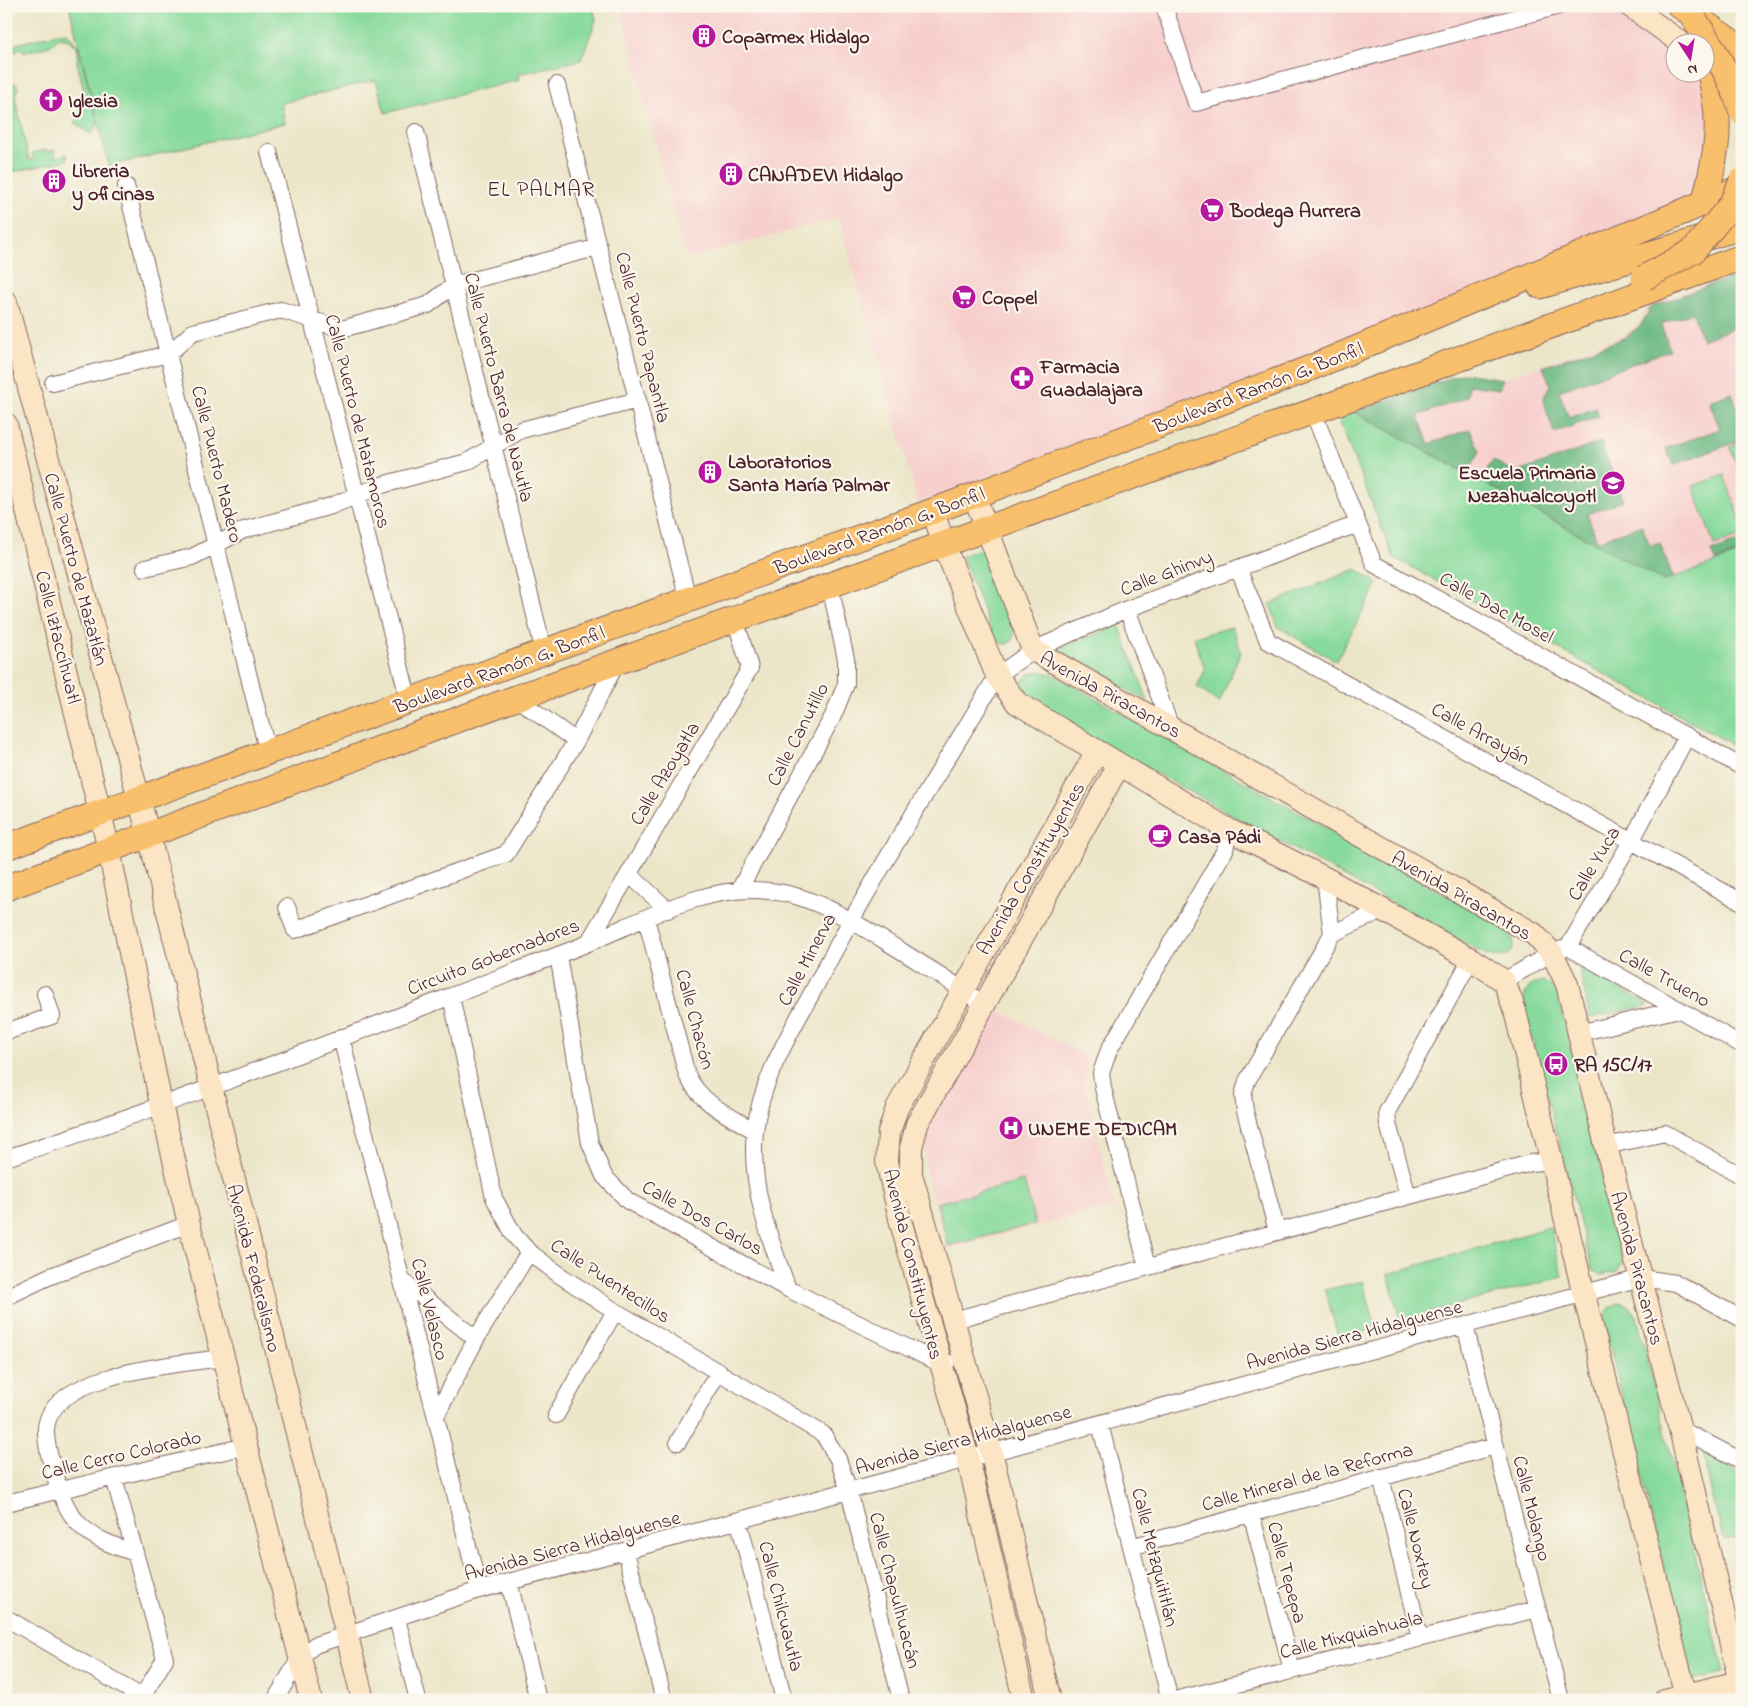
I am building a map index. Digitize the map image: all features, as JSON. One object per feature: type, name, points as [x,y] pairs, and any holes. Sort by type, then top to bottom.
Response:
[{"type":"main road","points":[[1685,10],[1742,49]]},
{"type":"main road","points":[[1685,10],[1731,81],[1742,112]]},
{"type":"main road","points":[[1705,201],[1718,134],[1715,91],[1712,82]]},
{"type":"main road","points":[[1057,504],[1130,461],[1644,278],[1693,251],[1731,205],[1742,180]]},
{"type":"main road","name":"Boulevard Ramón G. Bonfil","points":[[6,847],[933,511],[1303,371],[1742,187]]},
{"type":"main road","points":[[1448,311],[1742,227]]},
{"type":"main road","name":"Boulevard Ramón G. Bonfil","points":[[6,888],[516,698],[1742,257]]},
{"type":"street","points":[[1164,6],[1196,103],[1559,6]]},
{"type":"street","points":[[1630,6],[1666,32]]},
{"type":"street","points":[[1716,68],[1742,85]]},
{"type":"street","name":"Calle Puerto Papantla","points":[[558,85],[688,599]]},
{"type":"street","name":"Calle Puerto Barra de Nautla","points":[[416,132],[544,652]]},
{"type":"street","name":"Calle Puerto de Matamoros","points":[[269,152],[409,701]]},
{"type":"street","name":"Calle Puerto Madero","points":[[126,186],[268,752]]},
{"type":"street","points":[[53,383],[168,354],[193,332],[281,310],[342,329],[428,306],[454,285],[599,247]]},
{"type":"street","name":"Calle Puerto de Mazatlán","points":[[6,302],[149,836]]},
{"type":"street","points":[[145,568],[192,557],[244,530],[331,506],[382,484],[467,462],[521,430],[638,400]]},
{"type":"street","name":"Calle Dac Mosel","points":[[1313,412],[1374,564],[1742,767]]},
{"type":"street","name":"Calle Iztaccíhuatl","points":[[6,424],[10,456],[109,850]]},
{"type":"street","name":"Avenida Piracantos","points":[[974,495],[1033,650],[1560,950],[1606,1146],[1680,1429],[1741,1685]]},
{"type":"street","points":[[933,511],[944,545],[997,676],[1017,703],[1229,830],[1325,878],[1471,959],[1504,981],[1515,1011],[1552,1162],[1679,1698],[1741,1685]]},
{"type":"street","name":"Calle Ghinvy","points":[[997,676],[1033,650],[1127,609],[1358,524]]},
{"type":"street","name":"Calle Arrayán","points":[[1238,568],[1268,641],[1742,902]]},
{"type":"street","name":"Calle Canutillo","points":[[739,890],[833,716],[846,684],[846,659],[830,586]]},
{"type":"street","points":[[1127,609],[1171,728]]},
{"type":"street","name":"Calle Azoyatla","points":[[588,943],[750,668],[735,620]]},
{"type":"street","points":[[287,907],[295,930],[506,854],[576,742],[617,662]]},
{"type":"street","name":"Calle Minerva","points":[[788,1289],[768,1234],[757,1183],[755,1131],[769,1075],[850,920],[997,676]]},
{"type":"street","points":[[516,698],[576,742]]},
{"type":"street","name":"Calle Yuca","points":[[1504,981],[1560,950],[1632,840],[1687,736]]},
{"type":"street","name":"Avenida Constituyentes","points":[[1024,1700],[968,1458],[939,1363],[887,1162],[889,1132],[897,1108],[1096,751]]},
{"type":"street","name":"Avenida Constituyentes","points":[[1050,1700],[991,1452],[911,1174],[910,1148],[917,1124],[1119,765]]},
{"type":"street","points":[[1148,1267],[1103,1088],[1101,1073],[1110,1050],[1225,850],[1229,830]]},
{"type":"street","name":"Avenida Federalismo","points":[[149,836],[362,1700]]},
{"type":"street","points":[[109,850],[161,1104],[188,1224],[311,1700]]},
{"type":"street","points":[[630,874],[668,910]]},
{"type":"street","points":[[1325,878],[1332,934]]},
{"type":"street","name":"Circuito Gobernadores","points":[[6,1158],[161,1104],[451,996],[695,900],[739,890],[770,890],[803,899],[850,920],[983,1004]]},
{"type":"street","points":[[1277,1231],[1245,1111],[1243,1095],[1247,1081],[1332,934],[1382,910]]},
{"type":"street","name":"Calle Chacón","points":[[646,918],[687,1075],[695,1091],[710,1103],[755,1131]]},
{"type":"street","name":"Calle Trueno","points":[[1560,950],[1679,1009],[1742,1044]]},
{"type":"street","name":"Calle Dos Carlos","points":[[558,955],[590,1143],[604,1176],[628,1201],[788,1289],[939,1363]]},
{"type":"street","points":[[1408,1196],[1388,1124],[1387,1112],[1471,959]]},
{"type":"street","points":[[6,1032],[52,1016],[45,994]]},
{"type":"street","name":"Calle Puentecillos","points":[[451,996],[494,1198],[514,1235],[528,1252],[615,1311],[823,1434],[838,1459],[849,1491]]},
{"type":"street","points":[[1579,1033],[1679,1009]]},
{"type":"street","name":"Calle Velasco","points":[[341,1037],[479,1590]]},
{"type":"street","points":[[1606,1146],[1664,1133],[1742,1176]]},
{"type":"street","points":[[953,1322],[968,1316],[1531,1163],[1552,1162]]},
{"type":"street","points":[[6,1297],[48,1277],[188,1224]]},
{"type":"street","points":[[436,1416],[476,1339],[528,1252]]},
{"type":"street","points":[[1641,1278],[1676,1283],[1742,1319]]},
{"type":"street","name":"Avenida Sierra Hidalguense","points":[[301,1656],[315,1645],[479,1590],[739,1522],[968,1458],[1584,1296],[1641,1278]]},
{"type":"street","points":[[402,1280],[476,1339]]},
{"type":"street","points":[[556,1415],[615,1311]]},
{"type":"street","name":"Calle Molango","points":[[1465,1326],[1561,1700]]},
{"type":"street","points":[[134,1553],[110,1545],[80,1526],[65,1508],[48,1450],[46,1426],[57,1403],[86,1384],[116,1374],[223,1358]]},
{"type":"street","points":[[939,1363],[964,1359]]},
{"type":"street","points":[[678,1442],[719,1372]]},
{"type":"street","name":"Calle Metzquititlán","points":[[1100,1424],[1170,1700]]},
{"type":"street","points":[[1680,1429],[1742,1461]]},
{"type":"street","name":"Calle Cerro Colorado","points":[[6,1503],[246,1446]]},
{"type":"street","name":"Calle Mineral de la Reforma","points":[[1131,1546],[1495,1446]]},
{"type":"street","points":[[6,1618],[145,1698],[165,1659],[114,1478]]},
{"type":"street","name":"Calle Noxtey","points":[[1381,1478],[1420,1638]]},
{"type":"street","name":"Calle Chapulhuacán","points":[[849,1491],[901,1700]]},
{"type":"street","name":"Calle Tepepa","points":[[1251,1513],[1292,1670]]},
{"type":"street","name":"Calle Chilcuautla","points":[[739,1522],[784,1700]]},
{"type":"street","points":[[626,1552],[664,1700]]},
{"type":"street","points":[[509,1582],[538,1700]]},
{"type":"street","name":"Calle Mixquiahuala","points":[[1175,1700],[1537,1609]]},
{"type":"street","points":[[397,1619],[418,1700]]},
{"type":"street","points":[[275,1700],[301,1656]]},
{"type":"shaded area","points":[[620,6],[1650,6],[1684,32],[1666,32],[1666,82],[1713,82],[1730,105],[1728,151],[1713,190],[1690,219],[918,503],[839,218],[686,259]]},
{"type":"shaded area","name":"Escuela Primaria Nezahualcoyotl","points":[[1742,271],[1742,623],[1354,412],[1464,373],[1503,379],[1623,336],[1640,323],[1649,305]]},
{"type":"shaded area","name":"UNEME DEDICAM","points":[[993,1007],[1088,1057],[1084,1082],[1114,1206],[947,1249],[926,1171],[925,1136],[930,1120]]},
{"type":"green space","points":[[69,6],[593,6],[596,20],[581,60],[518,74],[519,80],[385,113],[376,80],[281,103],[285,123],[109,166]]},
{"type":"green space","points":[[67,33],[78,46],[98,123],[91,134],[74,123],[87,103],[77,62],[78,50],[69,40],[59,38],[50,46],[25,52],[20,48],[15,53],[13,45],[55,34]]},
{"type":"green space","points":[[16,83],[18,88],[15,97],[29,160],[34,159],[32,153],[54,150],[56,157],[67,154],[68,160],[13,172],[6,145],[6,86]]},
{"type":"green space","points":[[1742,273],[1742,325],[1702,340],[1693,313],[1661,324],[1670,350],[1559,391],[1569,418],[1596,408],[1599,416],[1554,433],[1543,400],[1550,384],[1543,367],[1625,338],[1641,325],[1651,307]]},
{"type":"green space","points":[[1464,373],[1503,379],[1499,389],[1469,385],[1467,397],[1418,416],[1429,444],[1470,429],[1480,452],[1470,468],[1464,471],[1354,412]]},
{"type":"green space","points":[[1732,393],[1742,420],[1742,440],[1673,465],[1666,448],[1720,429],[1709,401]]},
{"type":"green space","points":[[1354,412],[1664,581],[1742,553],[1742,750],[1393,557],[1338,418]]},
{"type":"green space","points":[[1601,442],[1623,501],[1587,514],[1597,541],[1642,525],[1650,546],[1660,543],[1673,577],[1664,581],[1483,482],[1483,476],[1493,460],[1516,473]]},
{"type":"green space","points":[[1742,442],[1742,481],[1730,447]]},
{"type":"green space","points":[[1724,475],[1742,524],[1742,536],[1714,545],[1693,486]]},
{"type":"green space","points":[[1742,540],[1742,552],[1716,561],[1712,551]]},
{"type":"green space","points":[[982,548],[1014,629],[1013,638],[1005,644],[994,638],[962,556]]},
{"type":"green space","points":[[1356,569],[1378,583],[1336,661],[1278,627],[1270,604]]},
{"type":"green space","points":[[1119,625],[1148,701],[1054,650]]},
{"type":"green space","points":[[1232,627],[1241,651],[1219,703],[1197,687],[1205,670],[1194,637]]},
{"type":"green space","points":[[1039,671],[1052,674],[1508,930],[1512,938],[1513,949],[1506,956],[1500,957],[1485,954],[1034,706],[1022,695],[1020,684],[1028,675]]},
{"type":"green space","points":[[1579,967],[1650,1005],[1590,1018]]},
{"type":"green space","points":[[1543,981],[1552,987],[1558,997],[1624,1260],[1616,1272],[1601,1275],[1592,1269],[1524,1007],[1525,994],[1531,985]]},
{"type":"green space","points":[[1024,1181],[1035,1224],[948,1246],[937,1203]]},
{"type":"green space","points":[[1550,1227],[1563,1277],[1400,1320],[1388,1274]]},
{"type":"green space","points":[[1363,1281],[1376,1328],[1339,1339],[1325,1290]]},
{"type":"green space","points":[[1622,1302],[1630,1306],[1637,1317],[1724,1673],[1692,1680],[1604,1323],[1609,1309]]},
{"type":"green space","points":[[1702,1453],[1742,1474],[1742,1539],[1723,1538]]},
{"type":"place","name":"Coparmex Hidalgo","points":[[704,36]]},
{"type":"place","name":"Iglesia","points":[[51,100]]},
{"type":"place","name":"CANADEVI Hidalgo","points":[[731,174]]},
{"type":"place","name":"Libreria y oficinas","points":[[54,181]]},
{"type":"place","name":"Bodega Aurrera","points":[[1212,210]]},
{"type":"place","name":"Coppel","points":[[964,297]]},
{"type":"place","name":"Farmacia Guadalajara","points":[[1022,378]]},
{"type":"place","name":"Laboratorios Santa María Palmar","points":[[710,472]]},
{"type":"place","name":"Escuela Primaria Nezahualcoyotl","points":[[1613,483]]},
{"type":"place","name":"Casa Pádi","points":[[1160,836]]},
{"type":"place","name":"RA 15C/17","points":[[1556,1064]]},
{"type":"place","name":"UNEME DEDICAM","points":[[1011,1128]]},
{"type":"district","name":"EL PALMAR","points":[[541,188]]}]
